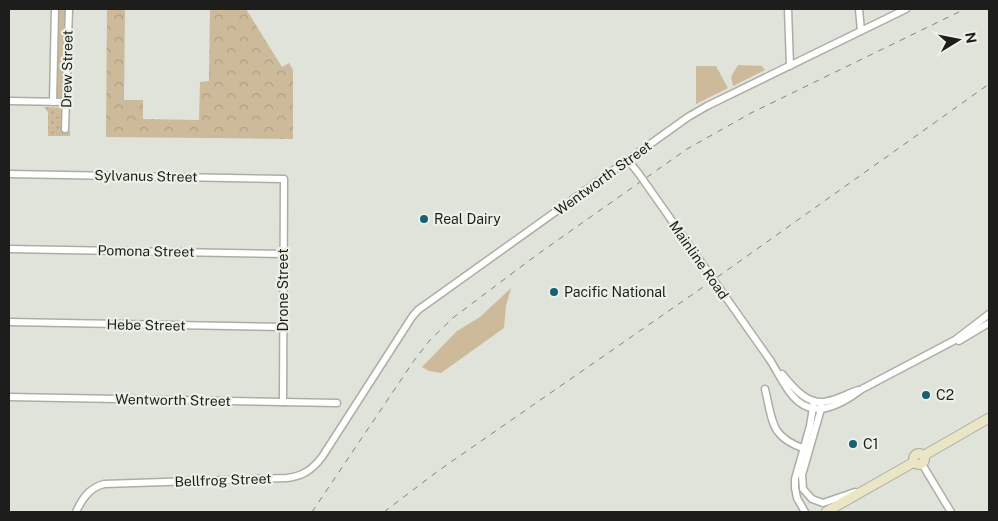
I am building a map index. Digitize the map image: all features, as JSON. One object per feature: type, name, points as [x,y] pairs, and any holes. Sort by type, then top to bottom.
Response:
[{"type":"main road","points":[[826,512],[920,461],[989,418]]},
{"type":"street","name":"Drew Street","points":[[54,102],[55,9]]},
{"type":"street","name":"Drew Street","points":[[66,129],[69,9]]},
{"type":"street","points":[[788,9],[790,66]]},
{"type":"street","points":[[860,9],[861,31]]},
{"type":"street","name":"Wentworth Street","points":[[352,411],[418,310],[688,117],[906,9]]},
{"type":"street","points":[[9,101],[66,102]]},
{"type":"street","name":"Mainline Road","points":[[628,160],[770,360],[800,395],[817,405]]},
{"type":"street","name":"Sylvanus Street","points":[[9,174],[284,179]]},
{"type":"street","name":"Drone Street","points":[[283,402],[284,179]]},
{"type":"street","name":"Pomona Street","points":[[9,249],[284,254]]},
{"type":"street","points":[[869,487],[827,502],[819,502],[806,494],[801,483],[806,449],[817,405],[862,389],[954,340],[989,314]]},
{"type":"street","name":"Hebe Street","points":[[9,322],[283,327]]},
{"type":"street","points":[[954,340],[959,341],[989,323]]},
{"type":"street","points":[[765,389],[776,431],[787,442],[806,449]]},
{"type":"street","name":"Wentworth Street","points":[[9,397],[337,403]]},
{"type":"street","name":"Bellfrog Street","points":[[76,512],[81,501],[88,493],[104,484],[288,478],[300,476],[318,462],[352,411]]},
{"type":"street","points":[[805,512],[799,502],[795,488],[795,479],[806,449]]},
{"type":"street","points":[[920,461],[950,512]]},
{"type":"green space","points":[[57,9],[66,9],[63,96],[61,99],[57,98],[56,95]]},
{"type":"green space","points":[[107,9],[125,9],[124,100],[143,100],[143,119],[199,120],[200,82],[209,81],[210,9],[246,9],[282,67],[289,63],[293,70],[293,139],[106,137]]},
{"type":"green space","points":[[738,65],[762,66],[765,70],[733,86],[731,77]]},
{"type":"green space","points":[[696,66],[716,66],[728,88],[696,104]]},
{"type":"green space","points":[[44,107],[61,108],[62,131],[70,131],[70,136],[48,136],[48,112]]},
{"type":"green space","points":[[511,288],[506,306],[504,328],[441,373],[429,371],[422,367],[457,331],[480,317]]},
{"type":"railway","points":[[312,512],[413,362],[430,340],[454,317],[538,254],[687,149],[751,113],[965,9]]},
{"type":"railway","points":[[384,512],[438,471],[719,276],[989,84]]},
{"type":"place","name":"Real Dairy","points":[[424,219]]},
{"type":"place","name":"Pacific National","points":[[554,292]]},
{"type":"place","name":"C2","points":[[926,395]]},
{"type":"place","name":"C1","points":[[853,444]]}]
